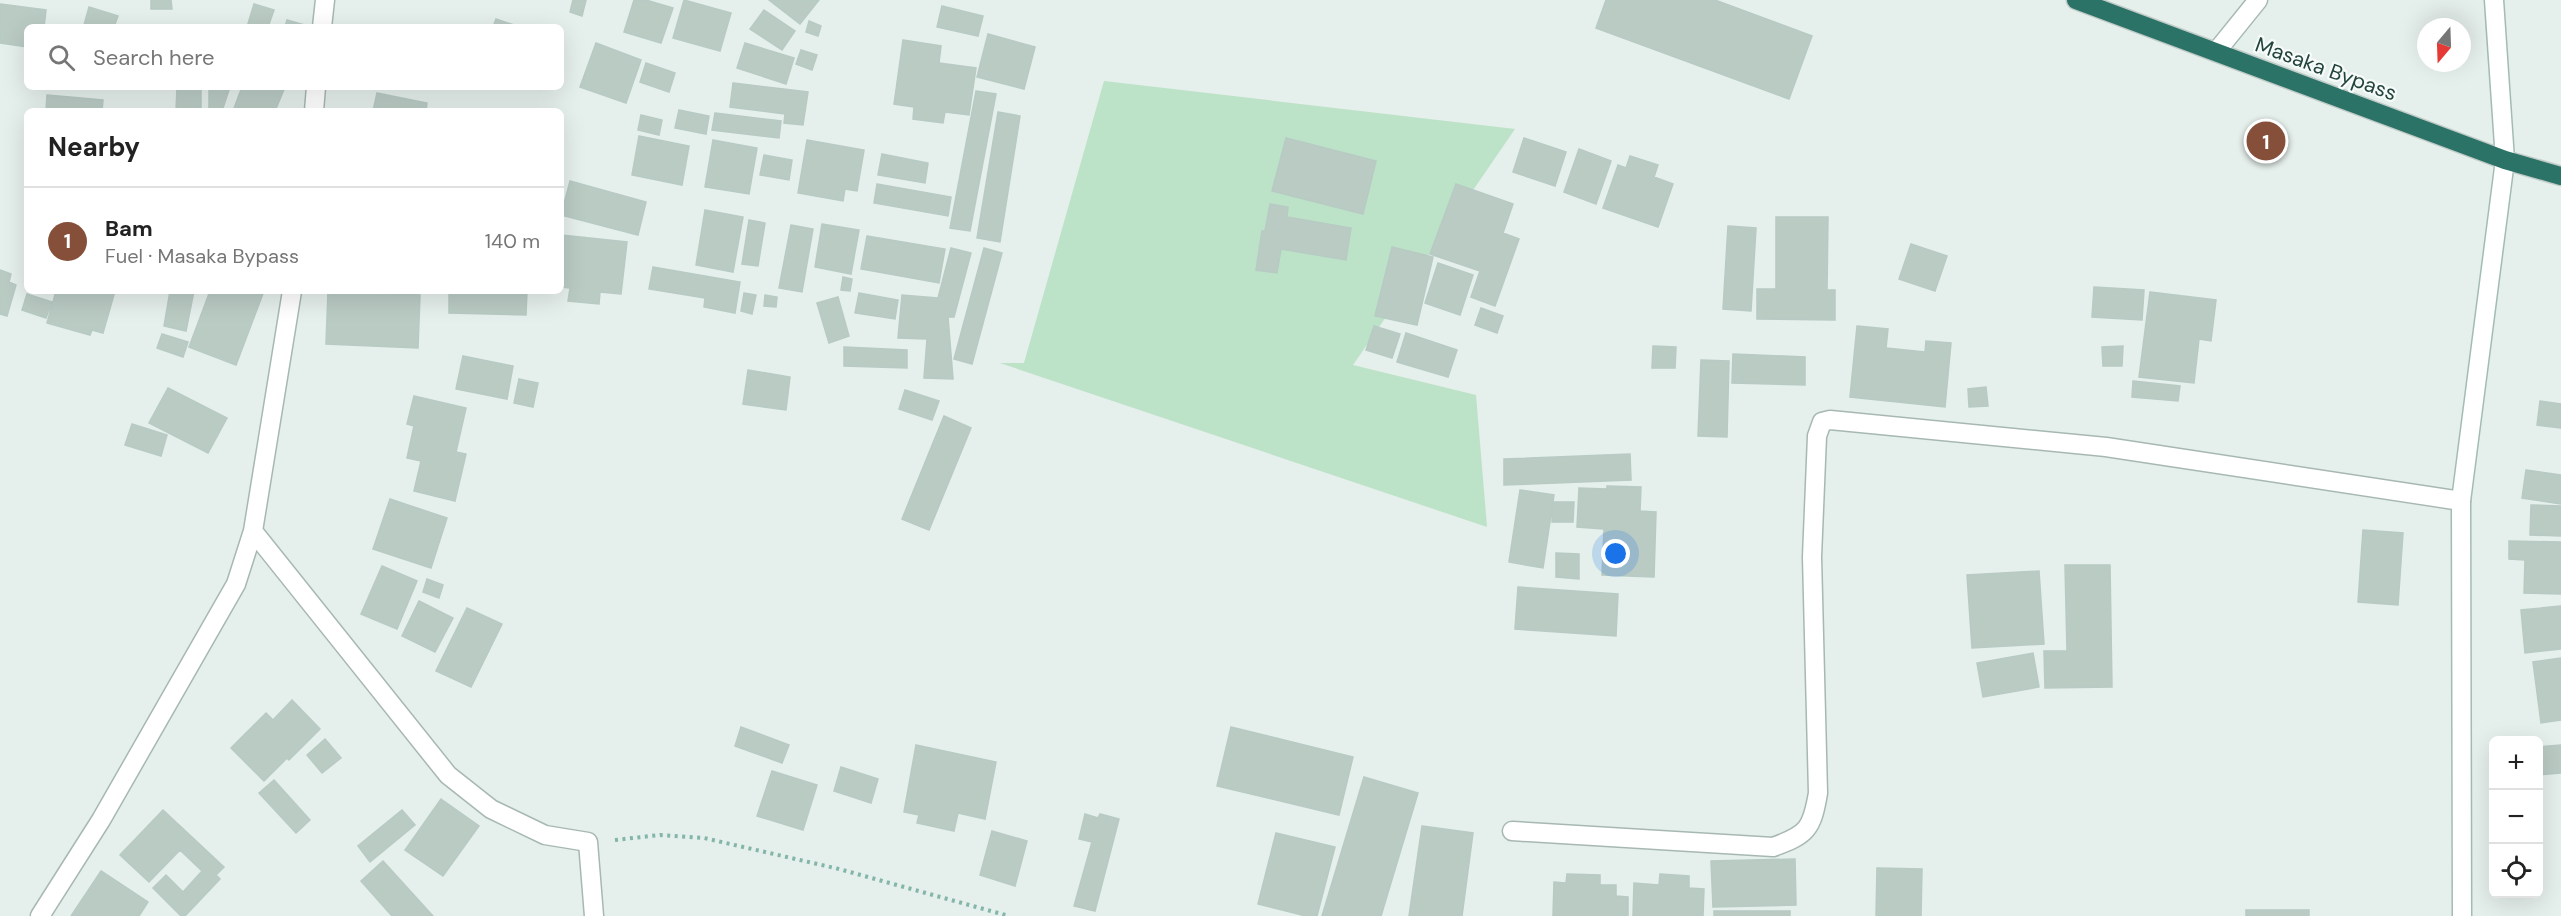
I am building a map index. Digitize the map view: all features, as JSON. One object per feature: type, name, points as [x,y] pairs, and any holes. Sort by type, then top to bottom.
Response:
[{"type":"highway","name":"Masaka Bypass","points":[[2076,0],[2505,159],[2561,176]]},
{"type":"street","points":[[322,24],[325,0]]},
{"type":"street","points":[[2216,52],[2258,0]]},
{"type":"street","points":[[2462,916],[2461,501],[2505,159],[2494,0]]},
{"type":"street","points":[[314,108],[316,90]]},
{"type":"street","points":[[40,916],[101,820],[236,584],[253,531],[292,294]]},
{"type":"street","points":[[1512,831],[1773,847],[1799,838],[1814,817],[1818,793],[1812,557],[1817,436],[1822,422],[1830,420],[2106,447],[2461,501]]},
{"type":"street","points":[[253,531],[448,776],[491,809],[545,835],[588,842],[594,916]]},
{"type":"path","points":[[588,842],[660,836],[704,838],[839,869],[1009,916]]},
{"type":"green space","points":[[1104,81],[1515,129],[1353,365],[1476,395],[1487,527],[1000,363],[1024,363]]},
{"type":"building","points":[[151,0],[171,0],[172,9],[151,9]]},
{"type":"building","points":[[573,0],[586,0],[582,16],[570,12]]},
{"type":"building","points":[[634,0],[646,0],[673,8],[661,43],[624,32]]},
{"type":"building","points":[[684,0],[731,13],[720,51],[673,38]]},
{"type":"building","points":[[769,0],[819,0],[800,24]]},
{"type":"building","points":[[1606,0],[1715,0],[1812,36],[1789,99],[1596,28]]},
{"type":"building","points":[[0,4],[46,10],[44,24],[24,24],[24,47],[0,43]]},
{"type":"building","points":[[254,4],[274,10],[269,24],[248,24]]},
{"type":"building","points":[[942,6],[983,16],[978,36],[937,27]]},
{"type":"building","points":[[89,7],[118,16],[115,24],[84,24]]},
{"type":"building","points":[[764,10],[795,31],[782,50],[750,29]]},
{"type":"building","points":[[496,19],[511,24],[494,24]]},
{"type":"building","points":[[287,20],[301,24],[286,24]]},
{"type":"building","points":[[809,21],[821,26],[818,36],[806,32]]},
{"type":"building","points":[[988,34],[1035,47],[1024,89],[977,77]]},
{"type":"building","points":[[903,40],[941,46],[939,63],[976,68],[969,115],[945,112],[943,123],[913,119],[914,107],[894,104]]},
{"type":"building","points":[[596,43],[641,60],[626,103],[580,87]]},
{"type":"building","points":[[745,43],[794,58],[786,84],[737,68]]},
{"type":"building","points":[[801,50],[817,55],[812,70],[796,64]]},
{"type":"building","points":[[646,63],[675,73],[669,92],[640,82]]},
{"type":"building","points":[[733,83],[808,92],[803,125],[784,123],[785,114],[730,107]]},
{"type":"building","points":[[177,90],[201,90],[201,108],[176,108]]},
{"type":"building","points":[[209,90],[229,90],[223,108],[209,108]]},
{"type":"building","points":[[241,90],[284,90],[276,108],[234,108]]},
{"type":"building","points":[[976,91],[996,94],[970,231],[950,228]]},
{"type":"building","points":[[377,93],[427,103],[426,108],[374,108]]},
{"type":"building","points":[[47,95],[103,100],[102,108],[46,108]]},
{"type":"building","points":[[679,110],[709,116],[706,134],[675,128]]},
{"type":"building","points":[[998,112],[1020,116],[1000,242],[977,238]]},
{"type":"building","points":[[715,113],[781,121],[779,138],[712,130]]},
{"type":"building","points":[[641,115],[662,120],[659,135],[638,130]]},
{"type":"building","points":[[639,136],[689,146],[682,185],[632,175]]},
{"type":"building","points":[[1286,138],[1376,161],[1363,214],[1272,191]]},
{"type":"building","points":[[1524,138],[1566,152],[1555,186],[1513,172]]},
{"type":"building","points":[[713,140],[757,148],[749,194],[705,187]]},
{"type":"building","points":[[807,140],[864,150],[857,191],[845,189],[843,201],[798,193]]},
{"type":"building","points":[[1579,149],[1611,161],[1596,204],[1564,192]]},
{"type":"building","points":[[882,154],[928,163],[925,183],[878,175]]},
{"type":"building","points":[[764,155],[792,160],[789,180],[760,175]]},
{"type":"building","points":[[1630,156],[1658,165],[1654,177],[1673,184],[1658,227],[1603,208],[1618,165],[1626,168]]},
{"type":"building","points":[[570,181],[646,202],[638,235],[564,216],[564,204]]},
{"type":"building","points":[[877,184],[951,197],[948,216],[874,203]]},
{"type":"building","points":[[1456,184],[1513,204],[1503,233],[1519,239],[1495,306],[1471,297],[1480,271],[1430,254]]},
{"type":"building","points":[[1270,204],[1288,207],[1287,217],[1351,228],[1346,260],[1281,249],[1277,273],[1256,270],[1262,231],[1265,231]]},
{"type":"building","points":[[705,210],[743,217],[733,272],[696,265]]},
{"type":"building","points":[[1776,217],[1828,217],[1827,290],[1835,290],[1835,320],[1757,319],[1757,289],[1776,289]]},
{"type":"building","points":[[749,220],[765,223],[758,266],[742,264]]},
{"type":"building","points":[[822,224],[859,230],[851,274],[815,267]]},
{"type":"building","points":[[791,225],[813,229],[802,292],[779,288]]},
{"type":"building","points":[[1728,226],[1756,228],[1751,311],[1723,309]]},
{"type":"building","points":[[564,235],[627,242],[621,294],[600,292],[599,304],[568,301],[570,288],[564,287]]},
{"type":"building","points":[[867,236],[945,249],[939,283],[861,269]]},
{"type":"building","points":[[1911,244],[1947,256],[1935,291],[1899,279]]},
{"type":"building","points":[[1392,247],[1433,257],[1417,325],[1375,316]]},
{"type":"building","points":[[951,248],[971,253],[954,317],[948,317],[953,379],[924,378],[927,339],[898,338],[902,295],[938,298]]},
{"type":"building","points":[[984,248],[1002,253],[972,364],[954,359]]},
{"type":"building","points":[[1438,263],[1473,275],[1460,315],[1425,303]]},
{"type":"building","points":[[653,267],[740,282],[735,313],[704,307],[705,298],[649,289]]},
{"type":"building","points":[[0,270],[11,274],[9,282],[16,285],[7,316],[0,314]]},
{"type":"building","points":[[843,277],[852,279],[850,291],[841,290]]},
{"type":"building","points":[[2094,287],[2144,290],[2142,320],[2092,317]]},
{"type":"building","points":[[2150,292],[2216,300],[2211,341],[2199,339],[2194,383],[2139,377]]},
{"type":"building","points":[[744,293],[756,295],[752,314],[741,311]]},
{"type":"building","points":[[859,293],[898,300],[895,319],[855,313]]},
{"type":"building","points":[[27,294],[52,302],[46,318],[22,310]]},
{"type":"building","points":[[55,294],[114,294],[103,333],[92,330],[90,335],[47,323]]},
{"type":"building","points":[[169,294],[193,294],[186,331],[164,326]]},
{"type":"building","points":[[209,294],[263,294],[236,365],[189,347]]},
{"type":"building","points":[[328,294],[420,295],[418,348],[326,344]]},
{"type":"building","points":[[449,294],[527,294],[526,315],[449,313]]},
{"type":"building","points":[[765,295],[777,297],[776,307],[764,306]]},
{"type":"building","points":[[838,297],[849,336],[829,343],[817,303]]},
{"type":"building","points":[[1481,308],[1503,316],[1497,333],[1475,325]]},
{"type":"building","points":[[1374,326],[1400,334],[1392,358],[1366,350]]},
{"type":"building","points":[[1857,326],[1888,329],[1886,348],[1925,352],[1926,341],[1951,343],[1945,407],[1850,397]]},
{"type":"building","points":[[1406,333],[1457,350],[1448,377],[1397,362]]},
{"type":"building","points":[[162,334],[188,342],[183,357],[157,348]]},
{"type":"building","points":[[1653,346],[1676,347],[1675,368],[1652,368]]},
{"type":"building","points":[[2123,346],[2122,366],[2103,366],[2102,347]]},
{"type":"building","points":[[844,347],[907,350],[907,368],[844,366]]},
{"type":"building","points":[[1733,354],[1805,357],[1805,385],[1732,383]]},
{"type":"building","points":[[463,356],[513,366],[507,399],[456,389]]},
{"type":"building","points":[[1701,360],[1729,361],[1727,437],[1698,436]]},
{"type":"building","points":[[748,370],[790,377],[786,410],[743,404]]},
{"type":"building","points":[[519,379],[538,383],[533,407],[514,403]]},
{"type":"building","points":[[2133,381],[2180,386],[2178,401],[2132,397]]},
{"type":"building","points":[[1986,387],[1988,406],[1969,407],[1968,389]]},
{"type":"building","points":[[168,388],[227,418],[208,453],[149,423]]},
{"type":"building","points":[[905,390],[939,401],[932,420],[899,409]]},
{"type":"building","points":[[414,396],[466,408],[456,452],[466,454],[455,501],[414,491],[421,461],[407,458],[414,426],[407,424]]},
{"type":"building","points":[[2540,401],[2561,404],[2561,428],[2537,425]]},
{"type":"building","points":[[944,416],[971,428],[929,530],[902,519]]},
{"type":"building","points":[[132,424],[167,435],[161,456],[125,445]]},
{"type":"building","points":[[1630,454],[1631,480],[1504,485],[1504,459]]},
{"type":"building","points":[[2526,470],[2561,475],[2561,504],[2522,498]]},
{"type":"building","points":[[1607,486],[1641,487],[1640,511],[1656,512],[1654,577],[1602,575],[1604,529],[1577,527],[1579,488],[1607,489]]},
{"type":"building","points":[[1520,490],[1554,495],[1543,568],[1509,562]]},
{"type":"building","points":[[390,499],[447,518],[431,568],[373,549]]},
{"type":"building","points":[[1553,502],[1574,502],[1573,522],[1552,522]]},
{"type":"building","points":[[2531,505],[2561,506],[2561,536],[2530,535]]},
{"type":"building","points":[[2363,530],[2403,533],[2398,605],[2358,602]]},
{"type":"building","points":[[2509,541],[2561,542],[2561,594],[2524,593],[2525,560],[2509,559]]},
{"type":"building","points":[[1556,553],[1579,554],[1579,579],[1556,577]]},
{"type":"building","points":[[2065,565],[2110,565],[2112,687],[2045,688],[2044,651],[2067,651]]},
{"type":"building","points":[[382,566],[417,581],[397,629],[361,614]]},
{"type":"building","points":[[2039,571],[2044,644],[1972,648],[1967,575]]},
{"type":"building","points":[[427,579],[443,585],[439,598],[423,592]]},
{"type":"building","points":[[1518,587],[1618,594],[1616,636],[1515,629]]},
{"type":"building","points":[[419,601],[453,618],[435,652],[402,636]]},
{"type":"building","points":[[2561,606],[2561,649],[2525,653],[2521,610]]},
{"type":"building","points":[[467,608],[502,624],[471,687],[436,671]]},
{"type":"building","points":[[2033,653],[2039,687],[1983,697],[1977,663]]},
{"type":"building","points":[[2561,658],[2561,720],[2541,723],[2533,662]]},
{"type":"building","points":[[292,700],[320,729],[264,781],[231,748],[266,713],[273,720]]},
{"type":"building","points":[[741,727],[789,745],[782,763],[735,746]]},
{"type":"building","points":[[1231,727],[1353,757],[1339,815],[1217,786]]},
{"type":"building","points":[[325,739],[341,758],[322,773],[307,755]]},
{"type":"building","points":[[916,745],[996,762],[985,819],[958,813],[954,831],[917,823],[919,815],[904,812]]},
{"type":"building","points":[[2561,745],[2561,773],[2543,775],[2543,747]]},
{"type":"building","points":[[841,767],[878,779],[871,803],[834,791]]},
{"type":"building","points":[[772,771],[817,785],[803,830],[757,816]]},
{"type":"building","points":[[1364,777],[1418,793],[1381,916],[1322,916]]},
{"type":"building","points":[[274,780],[310,820],[296,833],[259,793]]},
{"type":"building","points":[[441,799],[479,826],[443,876],[405,850]]},
{"type":"building","points":[[163,810],[224,867],[216,875],[220,879],[185,916],[181,916],[153,888],[166,875],[183,892],[202,871],[180,850],[149,882],[120,855]]},
{"type":"building","points":[[402,810],[415,825],[370,862],[358,846]]},
{"type":"building","points":[[1085,814],[1098,818],[1100,814],[1119,819],[1095,911],[1074,906],[1092,842],[1079,839]]},
{"type":"building","points":[[1422,826],[1473,833],[1462,916],[1409,916]]},
{"type":"building","points":[[992,831],[1027,841],[1015,886],[980,875]]},
{"type":"building","points":[[1276,833],[1335,847],[1317,916],[1306,916],[1258,904]]},
{"type":"building","points":[[1795,859],[1796,905],[1713,907],[1711,861]]},
{"type":"building","points":[[383,861],[433,916],[392,916],[361,881]]},
{"type":"building","points":[[1877,868],[1922,869],[1921,916],[1876,916]]},
{"type":"building","points":[[101,871],[148,902],[139,916],[71,916]]},
{"type":"building","points":[[1567,874],[1600,875],[1600,885],[1616,885],[1616,896],[1628,897],[1628,916],[1553,916],[1554,882],[1566,883]]},
{"type":"building","points":[[1660,874],[1689,876],[1689,888],[1704,889],[1703,916],[1633,916],[1634,883],[1659,885]]},
{"type":"building","points":[[2246,910],[2309,910],[2309,916],[2246,916]]},
{"type":"building","points":[[1714,911],[1790,911],[1790,916],[1714,916]]},
{"type":"place","name":"Bam","points":[[2266,141]]}]
